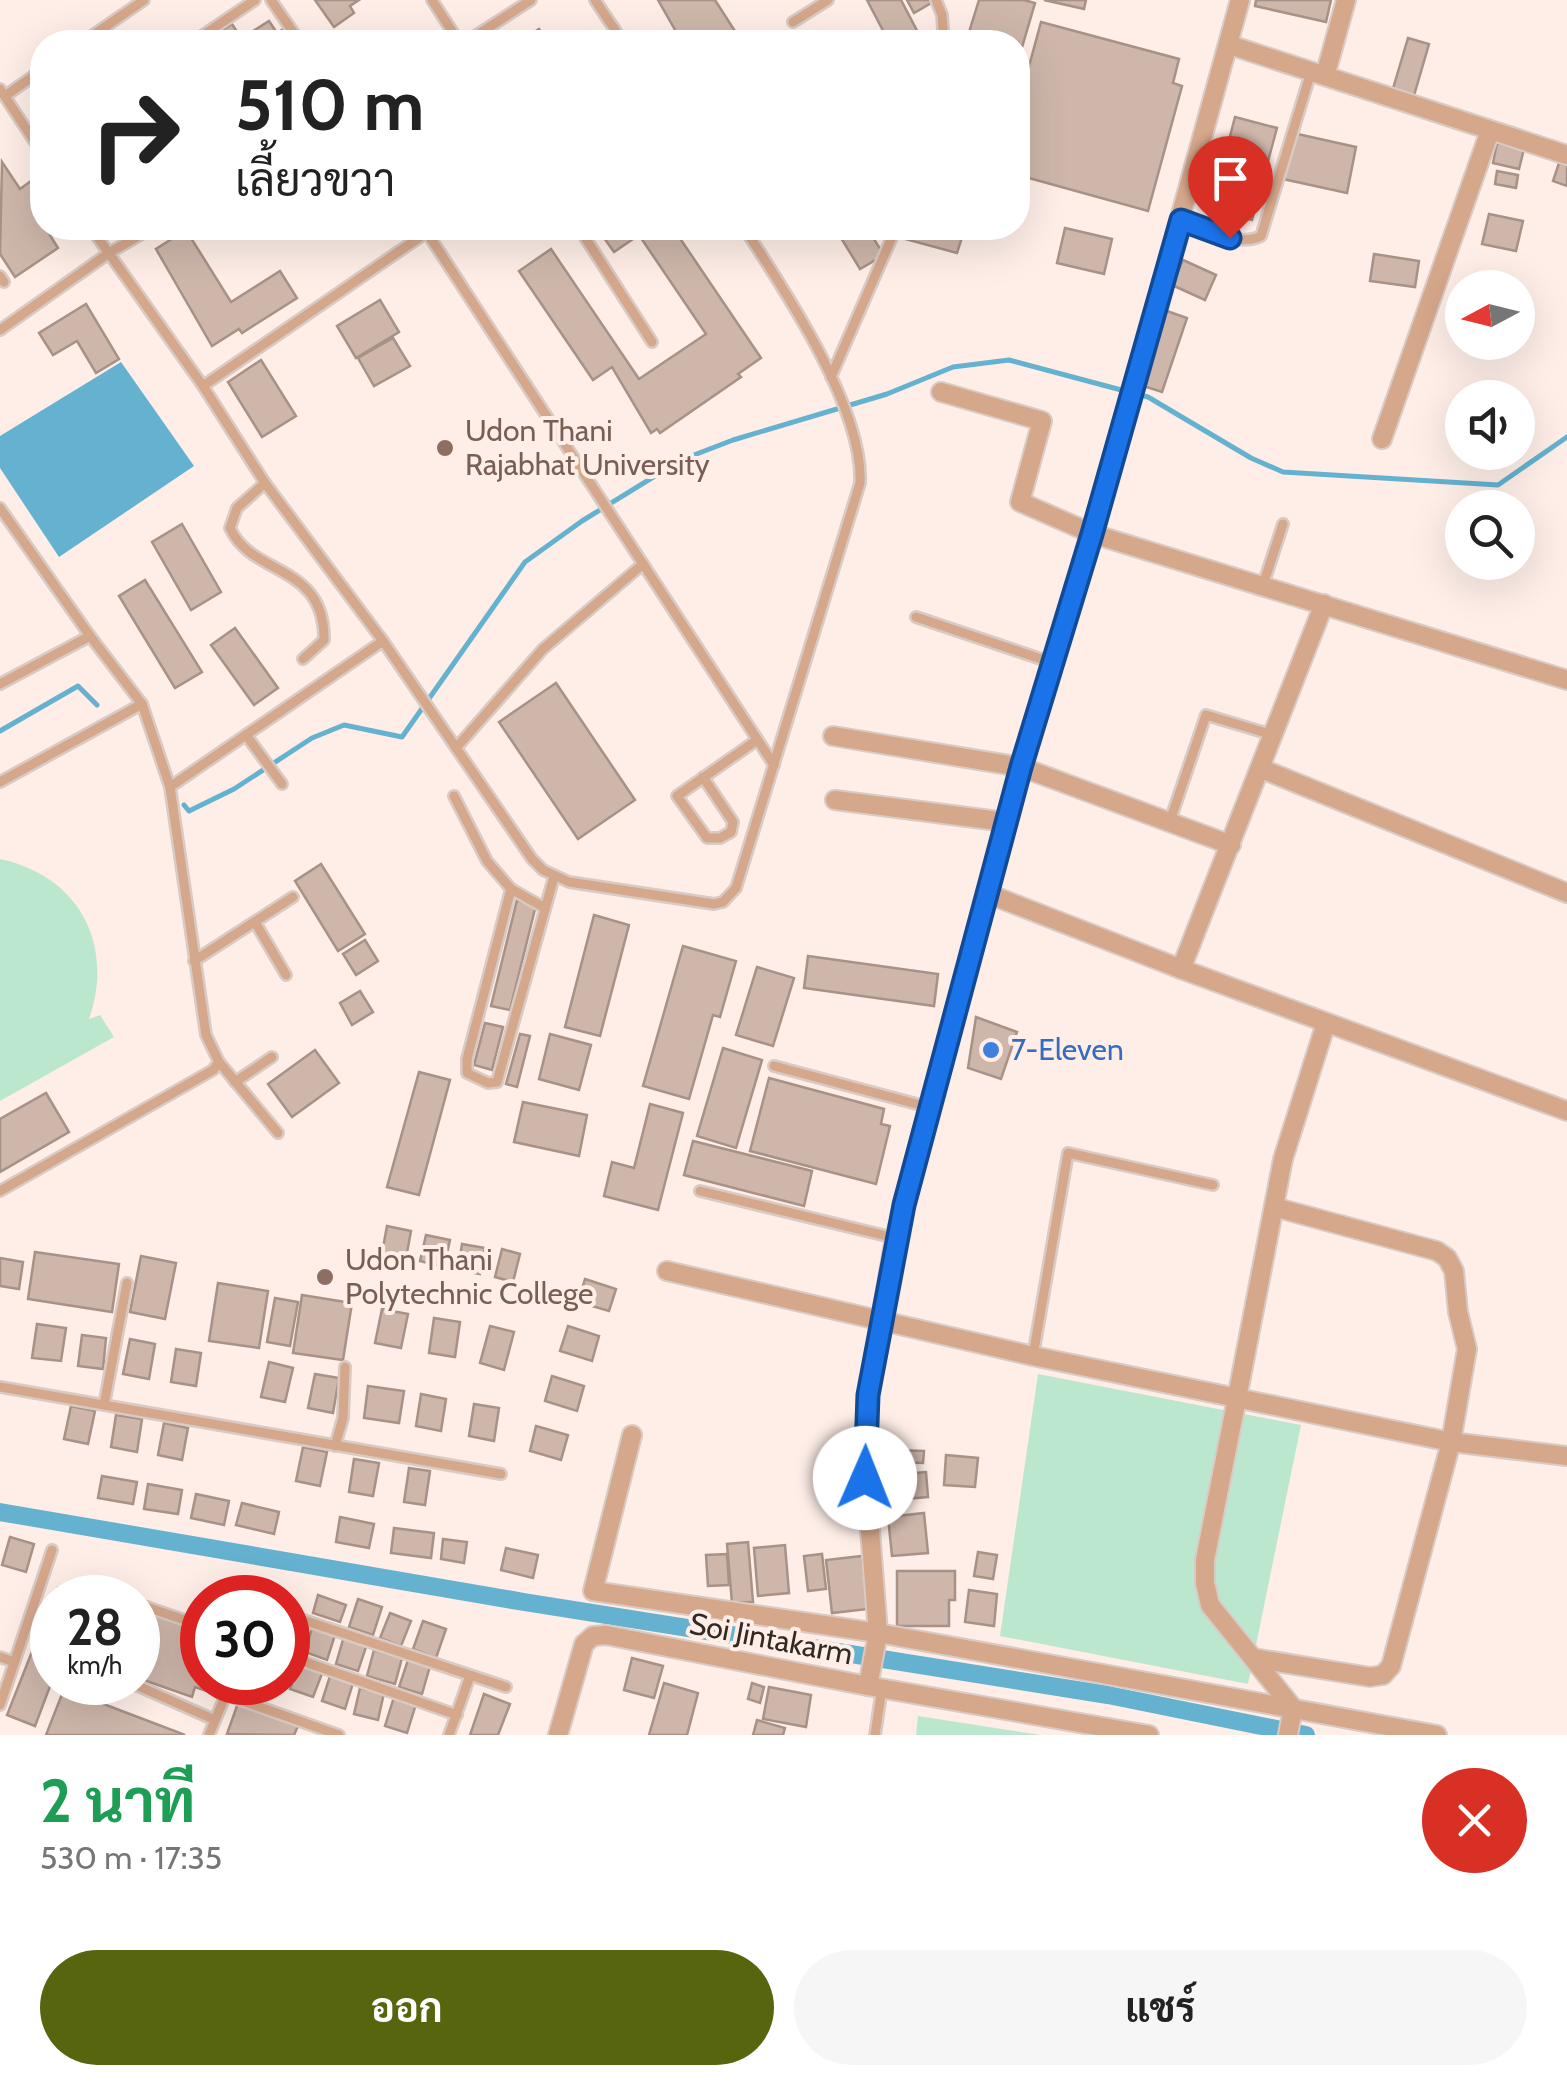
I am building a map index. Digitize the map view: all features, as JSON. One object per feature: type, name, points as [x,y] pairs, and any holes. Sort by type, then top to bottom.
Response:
[{"type":"street","name":"Soi Jintakarm","points":[[558,1735],[584,1644],[593,1636],[606,1635],[874,1681],[877,1638],[864,1453],[868,1395],[896,1238],[1021,767],[1092,534],[1240,0]]},
{"type":"street","points":[[1318,74],[1346,0]]},
{"type":"street","points":[[1230,45],[1567,155]]},
{"type":"street","points":[[1382,439],[1490,132]]},
{"type":"street","points":[[941,392],[1042,421],[1020,502],[1092,534],[1567,680]]},
{"type":"street","points":[[1181,970],[1324,604]]},
{"type":"street","points":[[833,736],[1021,767],[1231,844]]},
{"type":"street","points":[[1262,769],[1567,892]]},
{"type":"street","points":[[835,800],[1006,822]]},
{"type":"street","points":[[986,893],[1181,970],[1567,1111]]},
{"type":"street","points":[[1288,1735],[1293,1708],[1210,1605],[1204,1560],[1283,1159],[1326,1023]]},
{"type":"street","points":[[1253,1658],[1370,1676],[1382,1675],[1390,1666],[1452,1442],[1468,1349],[1458,1312],[1456,1282],[1447,1258],[1437,1251],[1274,1207]]},
{"type":"street","points":[[668,1271],[1033,1356],[1237,1398],[1452,1442],[1567,1456]]},
{"type":"street","points":[[632,1435],[594,1591],[1437,1735]]},
{"type":"street","points":[[874,1681],[1149,1735]]},
{"type":"lane","points":[[101,30],[144,0]]},
{"type":"lane","points":[[211,30],[255,0]]},
{"type":"lane","points":[[271,0],[292,30]]},
{"type":"lane","points":[[432,0],[454,30]]},
{"type":"lane","points":[[482,30],[531,0]]},
{"type":"lane","points":[[595,0],[615,30]]},
{"type":"lane","points":[[793,22],[828,0]]},
{"type":"lane","points":[[936,0],[943,30]]},
{"type":"lane","points":[[1181,220],[1230,238],[1251,241],[1261,236],[1318,74]]},
{"type":"lane","points":[[30,77],[2,93],[30,135]]},
{"type":"lane","points":[[100,240],[204,386],[266,483],[440,722],[532,859],[554,877],[714,904],[723,902],[736,888],[860,483],[861,461],[831,377],[792,300],[752,240]]},
{"type":"lane","points":[[0,330],[131,240]]},
{"type":"lane","points":[[204,386],[412,240]]},
{"type":"lane","points":[[435,240],[774,764]]},
{"type":"lane","points":[[586,240],[652,342]]},
{"type":"lane","points":[[831,377],[891,240]]},
{"type":"lane","points":[[266,483],[236,508],[230,528],[246,550],[291,575],[309,591],[319,610],[324,640],[303,658]]},
{"type":"lane","points":[[0,508],[142,704],[170,787],[206,1035],[219,1062],[278,1133]]},
{"type":"lane","points":[[1263,585],[1283,524]]},
{"type":"lane","points":[[456,748],[543,649],[643,564]]},
{"type":"lane","points":[[916,617],[1053,664]]},
{"type":"lane","points":[[0,684],[90,636]]},
{"type":"lane","points":[[170,787],[383,641]]},
{"type":"lane","points":[[0,782],[142,704]]},
{"type":"lane","points":[[1170,820],[1206,715],[1273,735]]},
{"type":"lane","points":[[246,734],[279,780]]},
{"type":"lane","points":[[703,777],[733,822],[730,832],[720,838],[707,838],[677,796],[703,777],[758,740]]},
{"type":"lane","points":[[454,796],[487,862],[511,890],[545,908]]},
{"type":"lane","points":[[511,890],[467,1059],[468,1073],[488,1083],[497,1082],[554,877]]},
{"type":"lane","points":[[194,961],[293,897]]},
{"type":"lane","points":[[254,922],[286,975]]},
{"type":"lane","points":[[236,1082],[272,1056]]},
{"type":"lane","points":[[0,1191],[213,1070],[219,1062]]},
{"type":"lane","points":[[774,1066],[928,1107]]},
{"type":"lane","points":[[1033,1356],[1068,1152],[1213,1186]]},
{"type":"lane","points":[[700,1191],[896,1238]]},
{"type":"lane","points":[[104,1405],[127,1284]]},
{"type":"lane","points":[[335,1446],[342,1418],[345,1367]]},
{"type":"lane","points":[[0,1387],[501,1474]]},
{"type":"lane","points":[[0,1705],[52,1550]]},
{"type":"lane","points":[[310,1622],[506,1687]]},
{"type":"lane","points":[[0,1658],[14,1662]]},
{"type":"lane","points":[[310,1664],[457,1715]]},
{"type":"lane","points":[[450,1735],[470,1676]]},
{"type":"lane","points":[[874,1681],[876,1735]]},
{"type":"lane","points":[[160,1696],[216,1720]]},
{"type":"lane","points":[[209,1735],[222,1705]]},
{"type":"lane","points":[[254,1705],[339,1735]]},
{"type":"green space","points":[[0,859],[51,881],[70,897],[84,917],[97,965],[89,1019],[100,1015],[114,1037],[0,1101]]},
{"type":"green space","points":[[1038,1374],[1301,1425],[1248,1684],[1000,1636]]},
{"type":"green space","points":[[918,1716],[1041,1735],[916,1735]]},
{"type":"water","points":[[121,362],[194,466],[59,557],[0,468],[0,436]]},
{"type":"building","points":[[315,0],[359,0],[350,6],[354,13],[334,27]]},
{"type":"building","points":[[658,0],[715,0],[734,30],[675,30]]},
{"type":"building","points":[[867,0],[901,0],[917,30],[883,30]]},
{"type":"building","points":[[907,0],[932,0],[933,2],[914,13]]},
{"type":"building","points":[[979,0],[1035,3],[1027,30],[970,30]]},
{"type":"building","points":[[1044,0],[1086,0],[1084,9]]},
{"type":"building","points":[[1256,0],[1331,0],[1326,22],[1255,6]]},
{"type":"building","points":[[269,21],[275,30],[255,30]]},
{"type":"building","points":[[1041,22],[1179,59],[1173,83],[1182,86],[1148,211],[1030,178],[1030,63]]},
{"type":"building","points":[[1408,38],[1429,44],[1413,99],[1392,92]]},
{"type":"building","points":[[1235,117],[1277,128],[1252,220],[1211,209]]},
{"type":"building","points":[[1293,133],[1356,147],[1347,193],[1283,179]]},
{"type":"building","points":[[1497,143],[1524,149],[1519,169],[1493,163]]},
{"type":"building","points":[[2,162],[20,189],[30,182],[30,240],[53,240],[58,248],[15,277],[0,254]]},
{"type":"building","points":[[1559,163],[1567,165],[1567,186],[1553,181]]},
{"type":"building","points":[[1497,171],[1518,175],[1516,188],[1495,184]]},
{"type":"building","points":[[1489,214],[1523,221],[1516,251],[1482,244]]},
{"type":"building","points":[[1065,228],[1112,239],[1104,274],[1057,263]]},
{"type":"building","points":[[170,240],[192,240],[231,302],[280,271],[297,298],[242,333],[239,329],[212,346],[156,249]]},
{"type":"building","points":[[606,240],[632,240],[614,252]]},
{"type":"building","points":[[642,240],[681,240],[761,358],[738,374],[741,377],[660,433],[657,429],[651,433],[612,367],[593,380],[519,271],[551,249],[639,379],[706,334]]},
{"type":"building","points":[[842,240],[875,240],[884,255],[860,269]]},
{"type":"building","points":[[909,240],[961,240],[957,253]]},
{"type":"building","points":[[1374,254],[1419,261],[1415,287],[1370,281]]},
{"type":"building","points":[[1183,260],[1216,275],[1205,300],[1172,285]]},
{"type":"building","points":[[380,300],[399,332],[356,358],[337,326]]},
{"type":"building","points":[[86,304],[119,359],[96,373],[77,341],[53,355],[39,333]]},
{"type":"building","points":[[1164,310],[1187,318],[1162,392],[1140,385]]},
{"type":"building","points":[[393,338],[410,366],[374,386],[358,358]]},
{"type":"building","points":[[261,360],[296,416],[262,437],[228,382]]},
{"type":"building","points":[[182,524],[221,592],[191,610],[152,542]]},
{"type":"building","points":[[145,580],[202,672],[175,688],[119,596]]},
{"type":"building","points":[[235,628],[278,688],[254,705],[211,645]]},
{"type":"building","points":[[556,683],[635,800],[578,839],[499,722]]},
{"type":"building","points":[[321,864],[365,934],[338,951],[295,881]]},
{"type":"building","points":[[517,900],[536,905],[510,1010],[491,1006]]},
{"type":"building","points":[[594,915],[629,925],[600,1036],[565,1027]]},
{"type":"building","points":[[365,940],[378,961],[356,975],[343,954]]},
{"type":"building","points":[[683,946],[736,961],[720,1017],[713,1015],[689,1099],[643,1086]]},
{"type":"building","points":[[808,956],[938,974],[934,1006],[804,988]]},
{"type":"building","points":[[757,967],[794,978],[773,1046],[736,1035]]},
{"type":"building","points":[[360,991],[373,1012],[352,1025],[340,1003]]},
{"type":"building","name":"7-Eleven","points":[[976,1017],[1017,1032],[1001,1079],[968,1068]]},
{"type":"building","points":[[485,1023],[503,1027],[492,1070],[474,1065]]},
{"type":"building","points":[[520,1034],[530,1036],[517,1087],[506,1084]]},
{"type":"building","points":[[550,1034],[591,1045],[579,1090],[539,1079]]},
{"type":"building","points":[[723,1048],[762,1060],[736,1148],[697,1136]]},
{"type":"building","points":[[315,1050],[339,1083],[292,1117],[268,1084]]},
{"type":"building","points":[[419,1072],[450,1080],[419,1195],[387,1187]]},
{"type":"building","points":[[769,1078],[884,1109],[881,1124],[890,1126],[876,1184],[750,1151]]},
{"type":"building","points":[[46,1093],[69,1132],[0,1172],[0,1119]]},
{"type":"building","points":[[523,1102],[587,1115],[579,1156],[514,1142]]},
{"type":"building","points":[[650,1104],[683,1113],[658,1210],[604,1196],[612,1162],[634,1168]]},
{"type":"building","points":[[693,1141],[812,1171],[804,1206],[684,1175]]},
{"type":"building","points":[[387,1226],[411,1231],[406,1258],[382,1253]]},
{"type":"building","points":[[426,1235],[450,1240],[444,1267],[420,1261]]},
{"type":"building","points":[[462,1244],[485,1248],[480,1274],[458,1270]]},
{"type":"building","points":[[502,1249],[520,1254],[513,1282],[495,1277]]},
{"type":"building","points":[[35,1252],[119,1264],[112,1312],[28,1299]]},
{"type":"building","points":[[141,1256],[176,1263],[165,1319],[130,1312]]},
{"type":"building","points":[[0,1258],[23,1262],[19,1289],[0,1286]]},
{"type":"building","points":[[585,1279],[616,1289],[609,1311],[578,1302]]},
{"type":"building","points":[[218,1283],[268,1291],[259,1348],[209,1341]]},
{"type":"building","points":[[302,1295],[352,1303],[343,1360],[293,1353]]},
{"type":"building","points":[[275,1298],[298,1302],[290,1346],[267,1342]]},
{"type":"building","points":[[382,1309],[408,1314],[401,1348],[375,1343]]},
{"type":"building","points":[[434,1318],[460,1322],[455,1357],[429,1353]]},
{"type":"building","points":[[37,1324],[66,1328],[61,1361],[32,1358]]},
{"type":"building","points":[[490,1326],[514,1332],[504,1370],[480,1363]]},
{"type":"building","points":[[568,1326],[599,1336],[592,1361],[560,1351]]},
{"type":"building","points":[[82,1335],[106,1338],[103,1369],[78,1366]]},
{"type":"building","points":[[130,1339],[155,1344],[149,1379],[123,1374]]},
{"type":"building","points":[[176,1349],[201,1353],[196,1386],[171,1382]]},
{"type":"building","points":[[269,1362],[293,1368],[285,1402],[261,1397]]},
{"type":"building","points":[[315,1374],[339,1378],[333,1413],[308,1408]]},
{"type":"building","points":[[552,1376],[584,1386],[577,1411],[545,1401]]},
{"type":"building","points":[[368,1386],[404,1391],[399,1423],[364,1418]]},
{"type":"building","points":[[421,1394],[446,1399],[441,1431],[416,1426]]},
{"type":"building","points":[[474,1404],[499,1408],[494,1441],[469,1436]]},
{"type":"building","points":[[71,1406],[95,1411],[88,1444],[64,1439]]},
{"type":"building","points":[[116,1415],[142,1419],[137,1452],[111,1447]]},
{"type":"building","points":[[164,1423],[188,1428],[182,1460],[158,1455]]},
{"type":"building","points":[[536,1426],[568,1435],[561,1460],[530,1451]]},
{"type":"building","points":[[303,1447],[327,1452],[320,1486],[296,1481]]},
{"type":"building","points":[[890,1450],[924,1451],[923,1463],[889,1462]]},
{"type":"building","points":[[946,1455],[978,1458],[975,1487],[944,1485]]},
{"type":"building","points":[[354,1459],[379,1463],[373,1496],[349,1492]]},
{"type":"building","points":[[409,1468],[430,1471],[425,1505],[404,1502]]},
{"type":"building","points":[[926,1472],[928,1497],[879,1501],[876,1476]]},
{"type":"building","points":[[102,1476],[137,1482],[133,1504],[98,1498]]},
{"type":"building","points":[[148,1484],[182,1490],[178,1514],[144,1509]]},
{"type":"building","points":[[196,1494],[229,1501],[224,1525],[191,1518]]},
{"type":"building","points":[[242,1503],[279,1512],[274,1534],[236,1525]]},
{"type":"building","points":[[924,1513],[928,1553],[892,1556],[888,1517]]},
{"type":"building","points":[[340,1517],[374,1524],[369,1548],[336,1542]]},
{"type":"building","points":[[394,1528],[434,1533],[431,1558],[391,1553]]},
{"type":"building","points":[[10,1537],[34,1544],[26,1572],[2,1565]]},
{"type":"building","points":[[443,1539],[467,1542],[464,1563],[441,1559]]},
{"type":"building","points":[[748,1542],[753,1602],[732,1603],[727,1544]]},
{"type":"building","points":[[785,1545],[789,1593],[758,1596],[754,1548]]},
{"type":"building","points":[[506,1548],[538,1555],[533,1578],[501,1570]]},
{"type":"building","points":[[978,1552],[997,1555],[993,1579],[974,1576]]},
{"type":"building","points":[[727,1554],[729,1585],[708,1586],[706,1555]]},
{"type":"building","points":[[822,1554],[826,1589],[808,1591],[804,1556]]},
{"type":"building","points":[[862,1556],[868,1609],[832,1613],[826,1560]]},
{"type":"building","points":[[897,1571],[955,1571],[955,1600],[949,1600],[949,1626],[897,1626]]},
{"type":"building","points":[[969,1590],[997,1594],[994,1626],[965,1622]]},
{"type":"building","points":[[318,1595],[346,1605],[340,1622],[313,1613]]},
{"type":"building","points":[[358,1599],[382,1607],[373,1635],[349,1627]]},
{"type":"building","points":[[390,1613],[411,1621],[401,1646],[380,1638]]},
{"type":"building","points":[[160,1617],[180,1624],[180,1693],[160,1686]]},
{"type":"building","points":[[423,1621],[446,1629],[436,1658],[413,1649]]},
{"type":"building","points":[[312,1628],[335,1635],[327,1660],[310,1654]]},
{"type":"building","points":[[344,1636],[367,1644],[358,1671],[336,1664]]},
{"type":"building","points":[[374,1650],[402,1658],[395,1684],[367,1676]]},
{"type":"building","points":[[30,1657],[30,1705],[43,1705],[35,1726],[7,1715]]},
{"type":"building","points":[[632,1658],[663,1666],[654,1698],[624,1690]]},
{"type":"building","points":[[408,1660],[430,1666],[422,1694],[399,1687]]},
{"type":"building","points":[[310,1666],[323,1671],[313,1697],[310,1696]]},
{"type":"building","points":[[330,1676],[353,1683],[345,1709],[322,1701]]},
{"type":"building","points":[[664,1683],[698,1693],[687,1735],[649,1735]]},
{"type":"building","points":[[752,1683],[764,1687],[760,1703],[748,1699]]},
{"type":"building","points":[[769,1687],[811,1695],[806,1727],[763,1719]]},
{"type":"building","points":[[360,1688],[384,1693],[378,1720],[354,1714]]},
{"type":"building","points":[[484,1694],[510,1704],[498,1735],[470,1735]]},
{"type":"building","points":[[394,1697],[416,1704],[407,1733],[385,1726]]},
{"type":"building","points":[[58,1705],[106,1705],[185,1735],[46,1735]]},
{"type":"building","points":[[237,1705],[298,1726],[294,1735],[227,1734]]},
{"type":"building","points":[[757,1720],[785,1728],[783,1735],[753,1735]]},
{"type":"waterway","points":[[184,805],[189,811],[234,789],[312,738],[344,725],[402,737],[525,562],[582,521],[681,460],[733,440],[887,394],[953,367],[1009,360],[1125,391]]},
{"type":"waterway","points":[[1136,394],[1283,472],[1498,485],[1567,437]]},
{"type":"waterway","points":[[0,731],[78,686],[97,705]]},
{"type":"waterway","points":[[0,1512],[524,1602],[1108,1695],[1306,1735]]},
{"type":"place","name":"Udon Thani Rajabhat University","points":[[445,448]]},
{"type":"place","name":"7-Eleven","points":[[991,1050]]},
{"type":"place","name":"Udon Thani Polytechnic College","points":[[325,1277]]},
{"type":"route","points":[[865,1478],[868,1395],[904,1205],[1021,767],[1181,220],[1230,238]]}]
